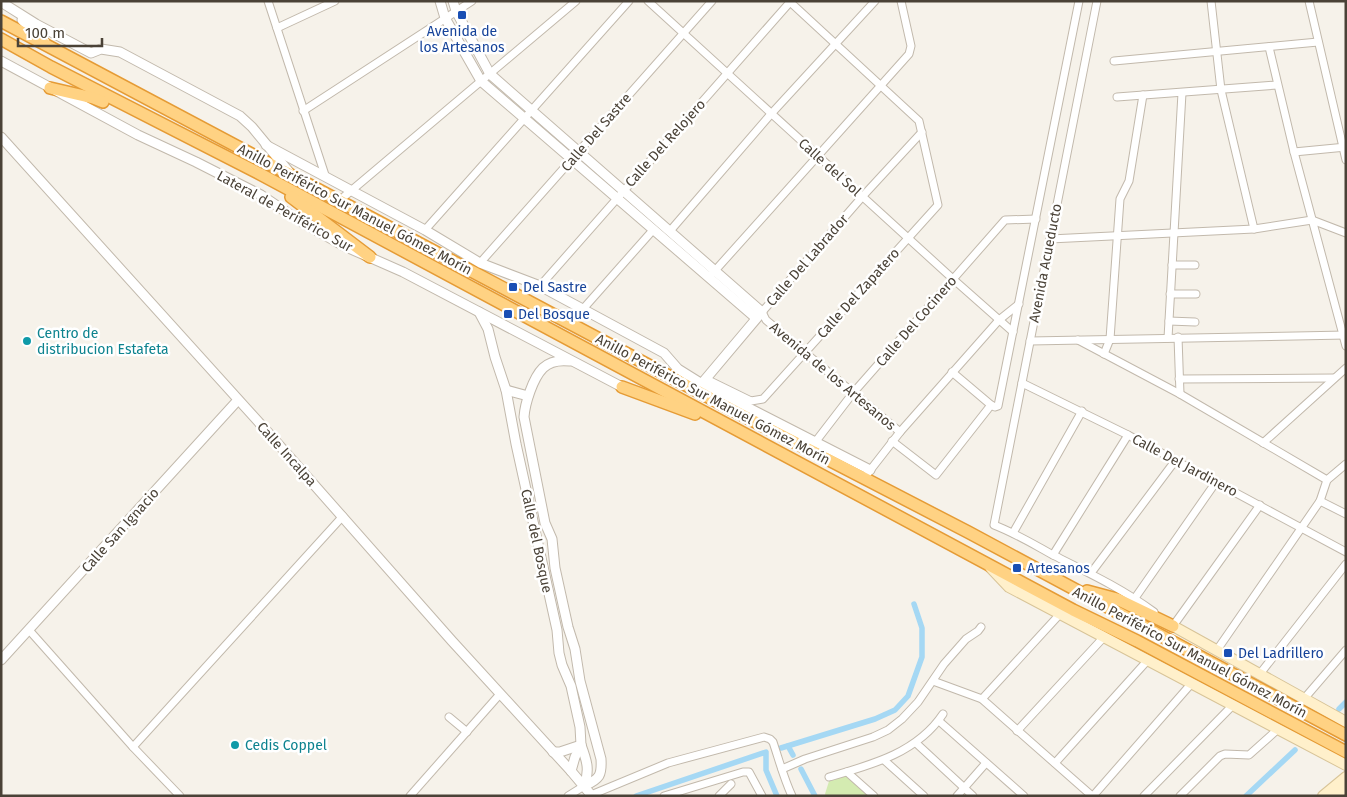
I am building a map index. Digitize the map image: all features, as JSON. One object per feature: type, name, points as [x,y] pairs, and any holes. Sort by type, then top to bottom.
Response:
[{"type":"highway","name":"Anillo Periférico Sur Manuel Gómez Morín","points":[[1,21],[338,201],[701,384],[867,474],[992,546],[1341,733]]},
{"type":"highway","name":"Anillo Periférico Sur Manuel Gómez Morín","points":[[1,39],[152,120],[262,175],[1327,748],[1346,752]]},
{"type":"highway","points":[[50,88],[93,98],[152,120]]},
{"type":"highway","points":[[262,175],[370,257]]},
{"type":"highway","points":[[622,387],[732,427]]},
{"type":"highway","points":[[1069,586],[1116,599],[1173,626]]},
{"type":"main road","points":[[986,563],[1009,588],[1278,730],[1327,748],[1346,765]]},
{"type":"main road","points":[[1173,626],[1303,700],[1346,722]]},
{"type":"main road","points":[[1323,796],[1346,777]]},
{"type":"main road","points":[[1335,796],[1346,787]]},
{"type":"street","points":[[268,1],[325,175]]},
{"type":"street","points":[[277,28],[335,1]]},
{"type":"street","name":"Avenida de los Artesanos","points":[[440,1],[445,18],[481,81],[708,278],[761,317],[900,432]]},
{"type":"street","name":"Avenida de los Artesanos","points":[[453,1],[456,11],[490,74],[715,270],[761,317]]},
{"type":"street","points":[[303,110],[472,1]]},
{"type":"street","points":[[338,201],[576,1]]},
{"type":"street","points":[[425,230],[629,1]]},
{"type":"street","name":"Calle del Sol","points":[[648,1],[953,280],[1013,332]]},
{"type":"street","name":"Calle Del Sastre","points":[[480,264],[712,1]]},
{"type":"street","points":[[670,231],[771,114],[875,1]]},
{"type":"street","points":[[708,278],[911,51],[901,1]]},
{"type":"street","name":"Avenida Acueducto","points":[[994,406],[1019,304],[1079,1]]},
{"type":"street","points":[[1097,2],[1102,1]]},
{"type":"street","points":[[1211,1],[1221,90],[1254,229]]},
{"type":"street","points":[[1309,1],[1346,160]]},
{"type":"street","points":[[790,2],[881,86]]},
{"type":"street","name":"Calle Del Relojero","points":[[540,286],[790,2]]},
{"type":"street","name":"Avenida Acueducto","points":[[1013,533],[994,525],[1097,2]]},
{"type":"street","points":[[5,4],[51,47]]},
{"type":"street","points":[[5,4],[36,24],[91,53],[101,49],[120,52],[240,116],[291,175]]},
{"type":"street","points":[[1114,61],[1318,42]]},
{"type":"street","points":[[1269,47],[1294,152],[1345,335],[1346,346]]},
{"type":"street","name":"Lateral de Periférico Sur","points":[[1,61],[138,134],[261,195],[298,220],[344,246],[403,272],[622,387]]},
{"type":"street","points":[[1117,97],[1278,85]]},
{"type":"street","name":"Calle Del Zapatero","points":[[701,384],[751,401],[763,399],[938,205],[919,121],[881,86]]},
{"type":"street","points":[[1168,338],[1182,93]]},
{"type":"street","points":[[1104,354],[1110,339],[1120,199],[1129,182],[1143,95]]},
{"type":"street","name":"Calle Del Labrador","points":[[701,384],[761,317],[862,197],[922,132]]},
{"type":"street","name":"Calle Incalpa","points":[[1,137],[584,786]]},
{"type":"street","points":[[266,145],[352,189],[425,230],[480,264],[540,286],[664,352],[678,369],[701,384]]},
{"type":"street","points":[[1294,152],[1344,147]]},
{"type":"street","name":"Calle Del Cocinero","points":[[813,445],[853,393],[1005,220],[1036,219]]},
{"type":"street","points":[[1050,239],[1116,234],[1254,229],[1312,220],[1346,233]]},
{"type":"street","points":[[583,309],[653,230]]},
{"type":"street","points":[[1172,265],[1195,265]]},
{"type":"street","points":[[1170,294],[1196,294]]},
{"type":"street","points":[[867,474],[892,441],[952,372],[999,320],[1019,304]]},
{"type":"street","name":"Calle del Bosque","points":[[479,312],[488,329],[506,390],[557,630],[559,653],[562,665],[572,686],[577,706],[581,745],[574,757],[571,771]]},
{"type":"street","points":[[1169,321],[1195,322]]},
{"type":"street","points":[[1030,341],[1345,335]]},
{"type":"street","points":[[1178,338],[1180,394]]},
{"type":"street","points":[[1078,340],[1180,394],[1327,480]]},
{"type":"street","name":"Calle del Bosque","points":[[572,362],[560,360],[542,369],[525,402],[524,417],[545,523],[552,539],[554,568],[575,649],[580,681],[601,759]]},
{"type":"street","points":[[1263,443],[1346,368]]},
{"type":"street","points":[[892,441],[936,475],[994,406],[952,372]]},
{"type":"street","points":[[1179,379],[1334,378]]},
{"type":"street","name":"Calle Del Jardinero","points":[[1022,383],[1082,411],[1346,552]]},
{"type":"street","points":[[506,390],[528,396]]},
{"type":"street","name":"Calle San Ignacio","points":[[1,660],[238,400]]},
{"type":"street","points":[[1082,411],[1013,533],[1135,598],[1173,626],[1260,505]]},
{"type":"street","points":[[1053,555],[1128,435]]},
{"type":"street","points":[[1091,573],[1175,461]]},
{"type":"street","points":[[1217,650],[1320,501],[1327,480],[1346,464]]},
{"type":"street","points":[[1135,598],[1216,482]]},
{"type":"street","points":[[1320,501],[1346,514]]},
{"type":"street","points":[[133,747],[342,516]]},
{"type":"street","points":[[1259,675],[1346,564]]},
{"type":"street","points":[[982,699],[1060,614]]},
{"type":"street","points":[[782,769],[888,730],[902,719],[918,702],[944,664],[966,639],[981,627]]},
{"type":"street","points":[[29,630],[133,747],[180,796]]},
{"type":"street","points":[[1017,730],[1103,638]]},
{"type":"street","points":[[1303,700],[1346,650]]},
{"type":"street","points":[[1055,763],[1147,661]]},
{"type":"street","points":[[933,682],[982,699],[1093,796],[1190,684]]},
{"type":"street","points":[[410,796],[500,694]]},
{"type":"street","points":[[1144,796],[1232,706]]},
{"type":"street","points":[[449,717],[467,732]]},
{"type":"street","points":[[829,777],[884,760],[916,743],[941,717],[986,763],[1024,796]]},
{"type":"street","points":[[1180,796],[1220,756],[1225,754],[1249,755],[1278,730]]},
{"type":"street","points":[[584,786],[592,796],[668,763],[764,738],[770,739],[782,769],[784,780],[792,796]]},
{"type":"street","points":[[916,743],[973,796]]},
{"type":"street","points":[[553,752],[560,752],[581,745]]},
{"type":"street","points":[[568,796],[598,778],[602,772],[601,759],[581,745]]},
{"type":"street","points":[[581,745],[588,764],[588,776],[584,786]]},
{"type":"street","points":[[884,760],[924,796]]},
{"type":"street","points":[[957,796],[986,763]]},
{"type":"street","points":[[664,796],[743,772],[749,772],[762,796]]},
{"type":"street","points":[[847,772],[874,796]]},
{"type":"street","points":[[719,796],[731,784]]},
{"type":"green space","points":[[847,774],[872,796],[826,796],[830,778]]},
{"type":"waterway","points":[[781,748],[875,719],[895,710],[908,696],[922,657],[922,628],[914,604]]},
{"type":"waterway","points":[[1339,709],[1346,702]]},
{"type":"waterway","points":[[788,746],[793,755]]},
{"type":"waterway","points":[[1246,796],[1295,750]]},
{"type":"waterway","points":[[636,796],[766,752],[766,770],[777,796]]},
{"type":"waterway","points":[[801,769],[815,796]]},
{"type":"place","name":"Avenida de los Artesanos","points":[[462,15]]},
{"type":"place","name":"Del Sastre","points":[[513,287]]},
{"type":"place","name":"Del Bosque","points":[[508,314]]},
{"type":"place","name":"Centro de distribucion Estafeta","points":[[27,341]]},
{"type":"place","name":"Artesanos","points":[[1017,568]]},
{"type":"place","name":"Del Ladrillero","points":[[1228,653]]},
{"type":"place","name":"Cedis Coppel","points":[[235,745]]}]
